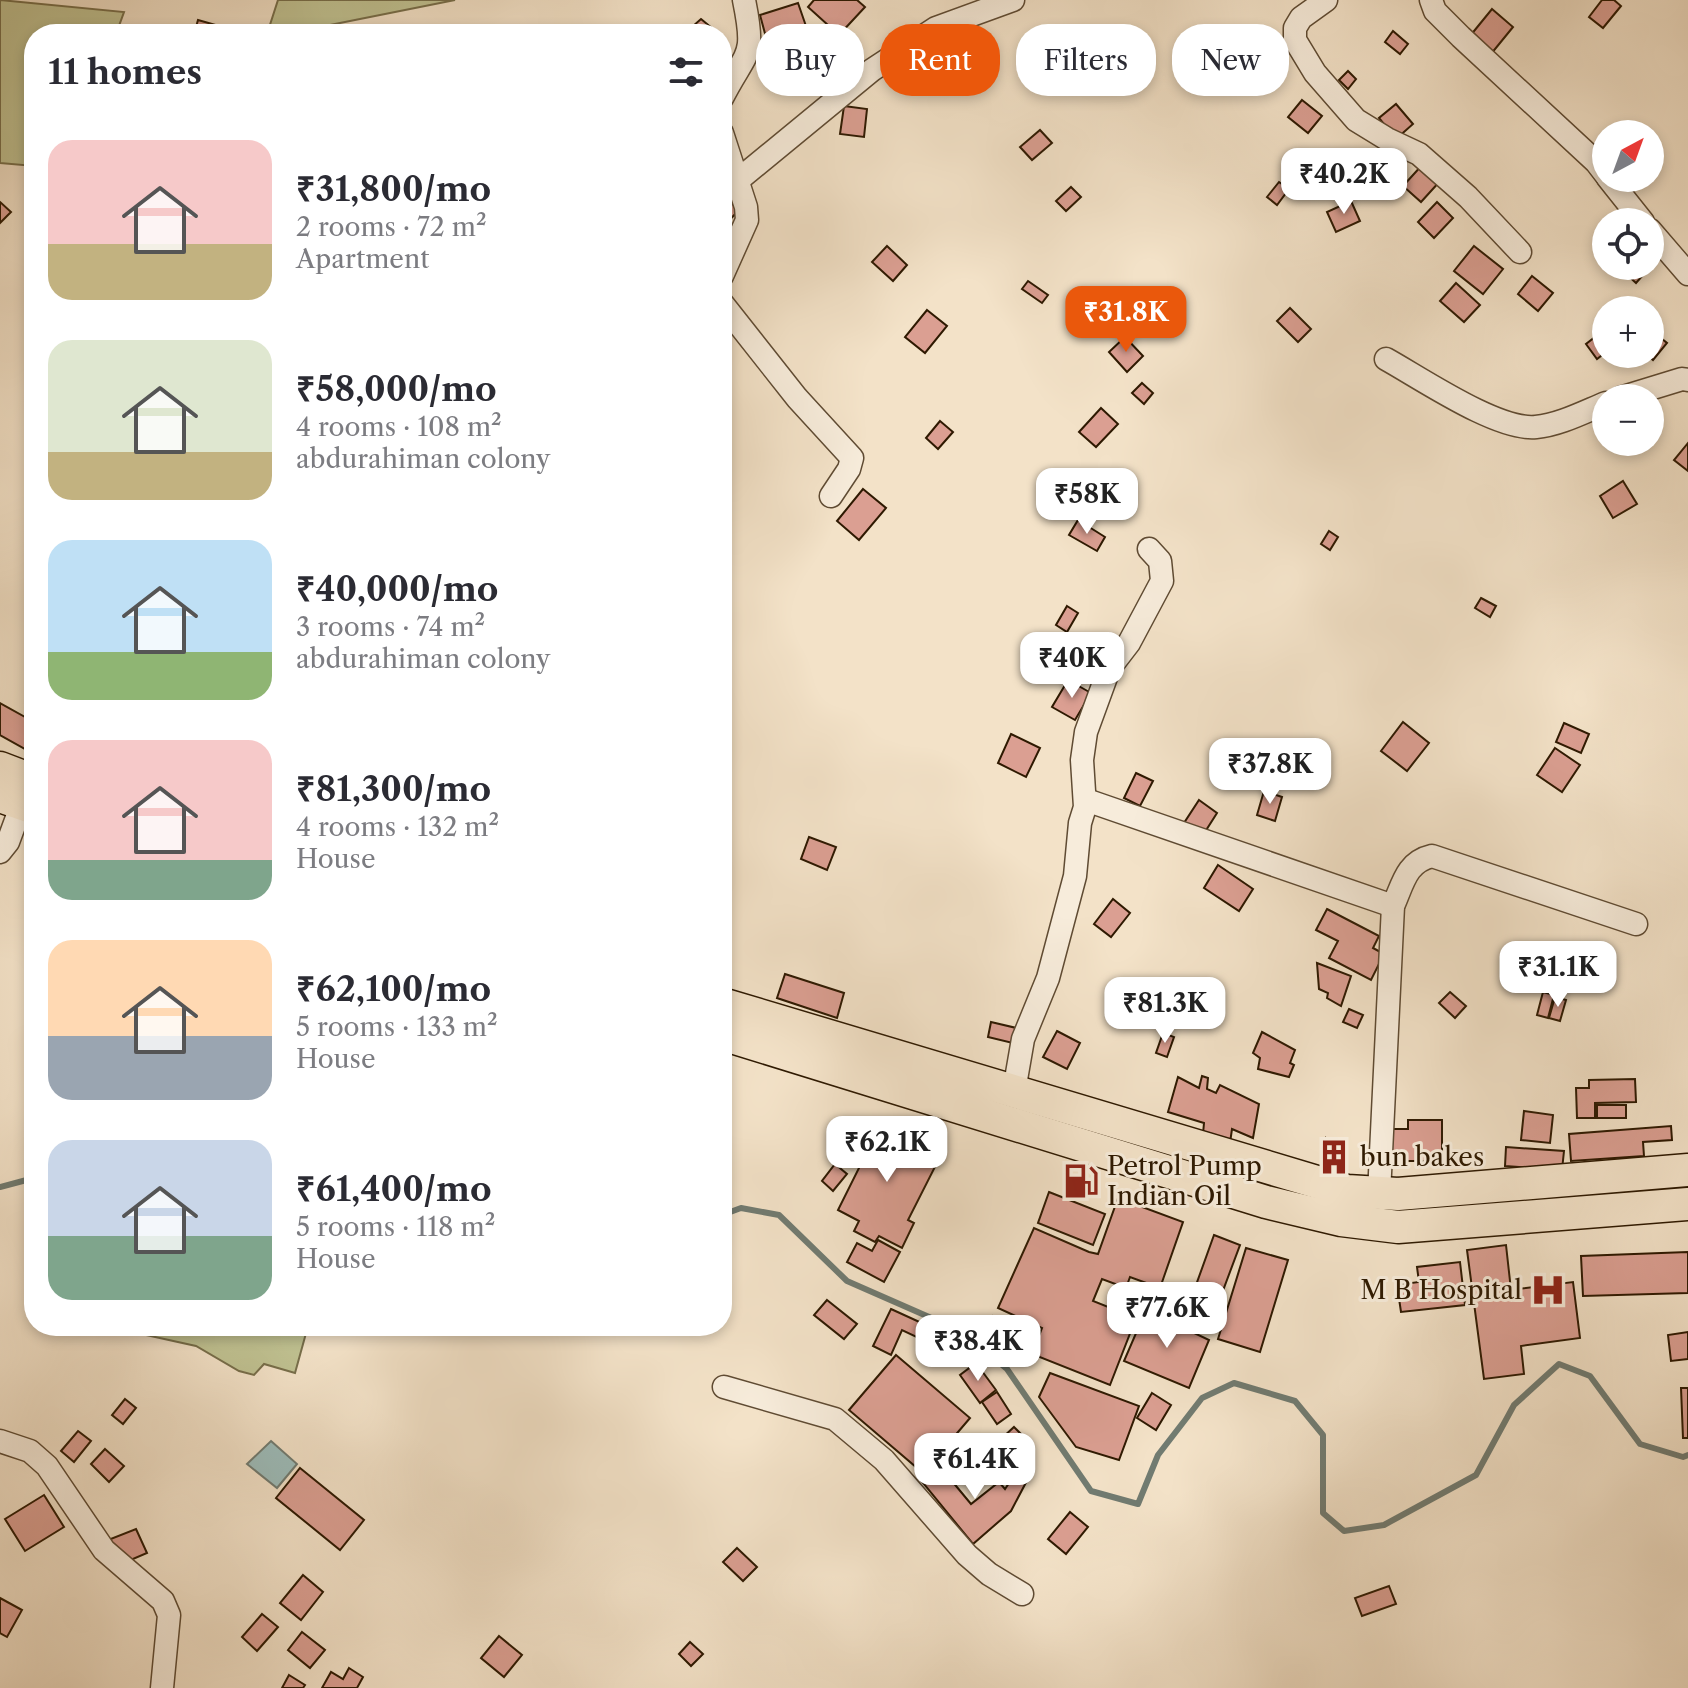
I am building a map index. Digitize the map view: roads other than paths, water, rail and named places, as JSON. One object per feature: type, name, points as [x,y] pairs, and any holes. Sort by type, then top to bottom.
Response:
[{"type":"highway","points":[[0,768],[22,797]]},
{"type":"highway","points":[[732,1007],[1347,1191],[1379,1194],[1688,1170]]},
{"type":"highway","points":[[732,1037],[1266,1202],[1341,1220],[1398,1227],[1688,1204]]},
{"type":"highway","points":[[1544,1180],[1547,1215]]},
{"type":"street","points":[[732,82],[746,60],[751,44],[744,0]]},
{"type":"street","points":[[737,181],[872,70],[936,28],[1013,0]]},
{"type":"street","points":[[1326,0],[1301,18],[1295,28],[1295,40],[1315,73],[1356,120],[1419,154],[1468,197],[1520,252]]},
{"type":"street","points":[[1431,0],[1435,11],[1461,37],[1592,158]]},
{"type":"street","points":[[732,165],[746,207],[747,220],[732,254]]},
{"type":"street","points":[[1620,192],[1632,208]]},
{"type":"street","points":[[1664,246],[1688,274]]},
{"type":"street","points":[[732,316],[797,398],[852,458],[849,469],[831,496]]},
{"type":"street","points":[[1386,359],[1484,414],[1519,428],[1539,427],[1592,408]]},
{"type":"street","points":[[1664,385],[1688,380]]},
{"type":"street","points":[[1014,1091],[1023,1039],[1048,978],[1075,876],[1086,800],[1082,760],[1086,732],[1109,669],[1129,643],[1162,581],[1160,561],[1149,549]]},
{"type":"street","points":[[0,852],[8,842],[22,797]]},
{"type":"street","points":[[1086,800],[1393,906]]},
{"type":"street","points":[[1379,1194],[1393,906],[1409,871],[1419,859],[1432,856],[1636,924]]},
{"type":"street","points":[[724,1387],[835,1419],[884,1460],[967,1555],[989,1574],[1022,1594]]},
{"type":"street","points":[[0,1441],[30,1451],[47,1466],[104,1550],[163,1601],[169,1615],[162,1688]]},
{"type":"water","points":[[271,1441],[297,1464],[277,1488],[247,1464]]},
{"type":"waterway","points":[[0,1187],[24,1181]]},
{"type":"waterway","points":[[732,1211],[741,1208],[779,1215],[847,1281],[961,1331],[1007,1369],[1091,1491],[1138,1504],[1158,1455],[1202,1398],[1234,1383],[1295,1401],[1323,1435],[1323,1513],[1344,1531],[1384,1525],[1476,1475],[1514,1405],[1559,1364],[1590,1376],[1640,1444],[1683,1457],[1688,1455]]},
{"type":"place","name":"bun bakes","points":[[1334,1157]]},
{"type":"place","name":"Petrol Pump Indian Oil","points":[[1081,1181]]},
{"type":"place","name":"M B Hospital","points":[[1548,1290]]}]
